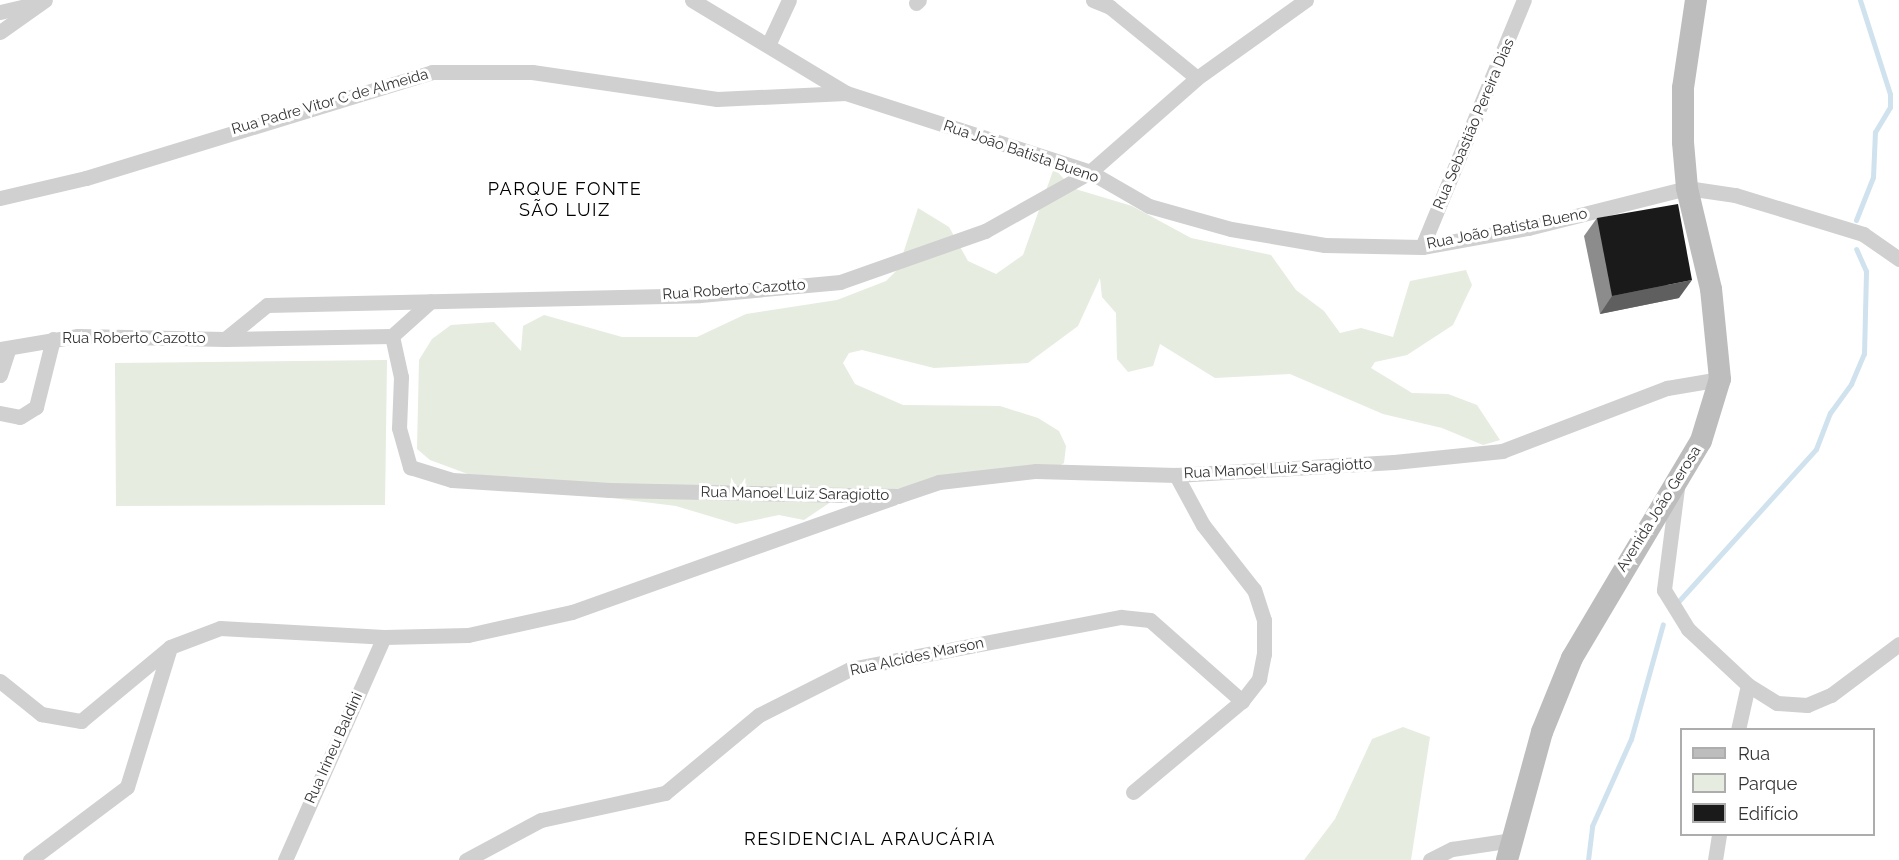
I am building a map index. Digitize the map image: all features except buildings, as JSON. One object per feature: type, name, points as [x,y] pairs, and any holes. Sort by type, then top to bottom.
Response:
[{"type":"main road","name":"Avenida João Gerosa","points":[[1510,850],[1542,732],[1572,658],[1701,441],[1720,379],[1712,289],[1687,188],[1683,88],[1696,0]]},
{"type":"street","name":"Rua João Batista Bueno","points":[[692,0],[846,93],[1090,172],[1149,206],[1231,229],[1325,245],[1422,247],[1528,228],[1687,188]]},
{"type":"street","points":[[768,44],[789,0]]},
{"type":"street","points":[[1094,0],[1114,4],[1197,78]]},
{"type":"street","name":"Rua Roberto Cazotto","points":[[0,375],[4,350],[53,339],[225,339],[267,305],[700,295],[840,282],[975,235],[1090,172],[1197,78],[1306,0]]},
{"type":"street","name":"Rua Sebastião Pereira Dias","points":[[1422,247],[1524,0]]},
{"type":"street","points":[[0,12],[40,2]]},
{"type":"street","points":[[0,32],[40,2]]},
{"type":"street","name":"Rua Padre Vitor C de Almeida","points":[[0,198],[86,178],[432,72],[532,72],[717,99],[846,93]]},
{"type":"street","points":[[1687,188],[1735,195],[1863,234],[1899,259]]},
{"type":"street","points":[[225,339],[392,336],[431,301]]},
{"type":"street","name":"Rua Manoel Luiz Saragiotto","points":[[392,336],[401,377],[403,451],[410,467],[452,480],[610,490],[898,496],[939,482],[1036,471],[1176,475],[1296,471],[1502,451],[1667,387],[1720,379]]},
{"type":"street","name":"Rua Roberto Cazotto","points":[[0,413],[21,417],[36,407],[53,339]]},
{"type":"street","points":[[1133,792],[1242,701],[1259,679],[1264,620],[1254,590],[1203,525],[1176,475]]},
{"type":"street","points":[[1679,477],[1664,590],[1688,629],[1748,685],[1777,703],[1807,705],[1841,689],[1899,644]]},
{"type":"street","points":[[0,683],[41,714],[81,721],[170,647],[220,628],[384,637],[468,635],[572,612],[898,496]]},
{"type":"street","name":"Rua Alcides Marson","points":[[466,860],[541,820],[666,793],[759,715],[850,669],[1121,617],[1150,620],[1242,701]]},
{"type":"street","name":"Rua Irineu Baldini","points":[[285,860],[384,637]]},
{"type":"street","points":[[30,860],[127,787],[170,647]]},
{"type":"street","points":[[1738,728],[1748,685]]},
{"type":"street","points":[[1716,860],[1719,836]]},
{"type":"street","points":[[1430,860],[1452,849],[1510,850]]},
{"type":"green space","points":[[1054,168],[1072,188],[1132,206],[1191,238],[1271,255],[1296,290],[1324,311],[1340,333],[1361,328],[1393,337],[1410,281],[1466,270],[1472,285],[1453,325],[1407,355],[1375,362],[1371,368],[1412,393],[1448,394],[1477,405],[1500,440],[1483,445],[1442,428],[1383,414],[1290,374],[1215,378],[1160,344],[1153,366],[1128,372],[1117,359],[1116,313],[1102,297],[1100,278],[1078,326],[1028,363],[934,368],[862,350],[849,353],[843,363],[855,384],[903,405],[1000,406],[1038,418],[1059,431],[1066,446],[1064,463],[1049,472],[841,495],[804,520],[779,515],[736,524],[676,506],[492,483],[430,460],[417,449],[419,360],[432,339],[451,325],[494,322],[521,351],[523,326],[544,315],[622,337],[697,337],[746,314],[837,300],[886,281],[898,269],[918,208],[949,227],[968,261],[996,274],[1023,255]]},
{"type":"green space","points":[[387,360],[385,505],[116,506],[115,363]]},
{"type":"green space","points":[[1403,727],[1430,737],[1411,860],[1304,860],[1335,819],[1372,739]]},
{"type":"waterway","points":[[1856,220],[1873,177],[1875,132],[1890,107],[1890,94],[1860,0]]},
{"type":"waterway","points":[[1677,603],[1816,449],[1830,413],[1851,384],[1864,354],[1866,271],[1856,249]]},
{"type":"waterway","points":[[1588,860],[1592,826],[1631,739],[1663,624]]},
{"type":"district","name":"PARQUE FONTE SÃO LUIZ","points":[[565,200]]},
{"type":"district","name":"RESIDENCIAL ARAUCÁRIA","points":[[870,839]]}]
